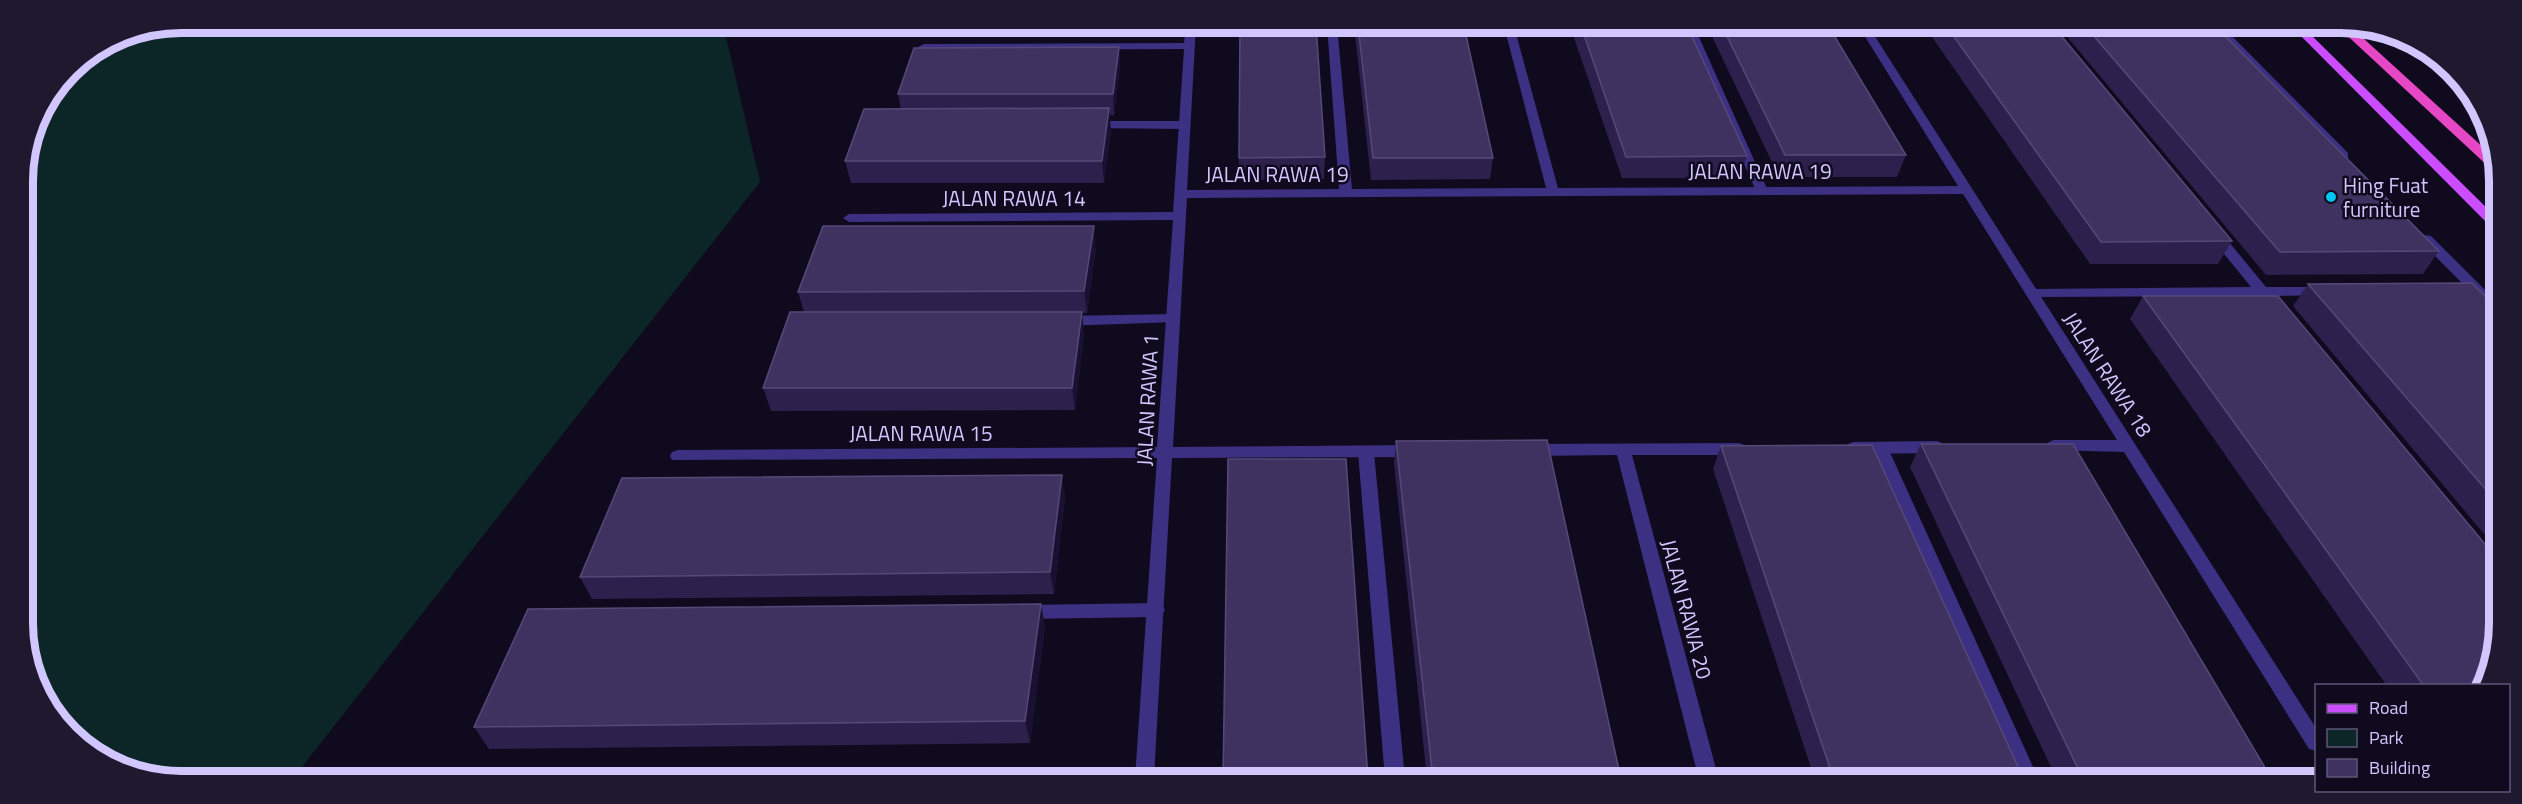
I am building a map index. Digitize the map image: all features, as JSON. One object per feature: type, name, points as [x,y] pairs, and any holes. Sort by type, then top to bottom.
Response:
[{"type":"highway","points":[[2351,34],[2487,158]]},
{"type":"main road","points":[[2303,33],[2489,217]]},
{"type":"street","name":"JALAN RAWA 1","points":[[1145,771],[1191,33]]},
{"type":"street","points":[[1333,33],[1346,193]]},
{"type":"street","points":[[1511,33],[1553,192]]},
{"type":"street","points":[[1691,33],[1762,191]]},
{"type":"street","name":"JALAN RAWA 18","points":[[1868,33],[2315,741]]},
{"type":"street","points":[[2223,33],[2352,163]]},
{"type":"street","points":[[924,47],[1190,46]]},
{"type":"street","points":[[1080,125],[1185,125]]},
{"type":"street","name":"JALAN RAWA 19","points":[[1181,194],[1967,190]]},
{"type":"street","name":"JALAN RAWA 14","points":[[849,218],[1180,216]]},
{"type":"street","points":[[2202,219],[2285,319]]},
{"type":"street","points":[[2418,231],[2489,302]]},
{"type":"street","points":[[2453,291],[2477,290]]},
{"type":"street","points":[[2032,293],[2334,291]]},
{"type":"street","points":[[1043,321],[1173,319]]},
{"type":"street","points":[[2034,446],[2129,446]]},
{"type":"street","points":[[1833,448],[1951,447]]},
{"type":"street","points":[[1880,448],[2026,771]]},
{"type":"street","points":[[1518,450],[1751,449]]},
{"type":"street","name":"JALAN RAWA 20","points":[[1623,450],[1707,771]]},
{"type":"street","name":"JALAN RAWA 15","points":[[678,456],[1436,451]]},
{"type":"street","points":[[1366,452],[1394,771]]},
{"type":"street","points":[[1012,612],[1156,610]]},
{"type":"green space","points":[[171,33],[725,33],[760,182],[299,771],[181,771],[142,766],[107,751],[76,728],[64,713],[48,689],[41,671],[33,633],[33,171],[38,142],[48,115],[64,91],[83,70],[124,44]]},
{"type":"building","points":[[1240,33],[1317,33],[1325,157],[1239,158]]},
{"type":"building","points":[[1359,33],[1466,33],[1493,158],[1373,158]]},
{"type":"building","points":[[1583,33],[1690,33],[1747,156],[1626,157]]},
{"type":"building","points":[[1725,33],[1833,33],[1906,155],[1785,155]]},
{"type":"building","points":[[1951,33],[2059,33],[2232,241],[2101,242]]},
{"type":"building","points":[[2091,33],[2222,33],[2439,251],[2280,252]]},
{"type":"building","points":[[1119,47],[1113,94],[898,94],[914,48]]},
{"type":"building","points":[[1109,108],[1102,161],[845,161],[864,109]]},
{"type":"building","points":[[823,226],[1094,226],[1084,291],[798,292]]},
{"type":"building","points":[[2472,283],[2489,300],[2489,493],[2308,284]]},
{"type":"building","points":[[2143,296],[2278,296],[2489,549],[2488,643],[2476,684],[2423,684]]},
{"type":"building","points":[[790,312],[1082,312],[1072,388],[763,388]]},
{"type":"building","points":[[1547,440],[1619,771],[1432,771],[1396,441]]},
{"type":"building","points":[[1921,444],[2073,444],[2267,771],[2079,771]]},
{"type":"building","points":[[1872,445],[2020,771],[1831,771],[1721,446]]},
{"type":"building","points":[[1228,459],[1346,459],[1367,771],[1223,771]]},
{"type":"building","points":[[1062,475],[1050,572],[580,577],[622,478]]},
{"type":"building","points":[[1041,604],[1025,721],[474,727],[528,609]]},
{"type":"place","name":"Hing Fuat furniture","points":[[2331,197]]}]
